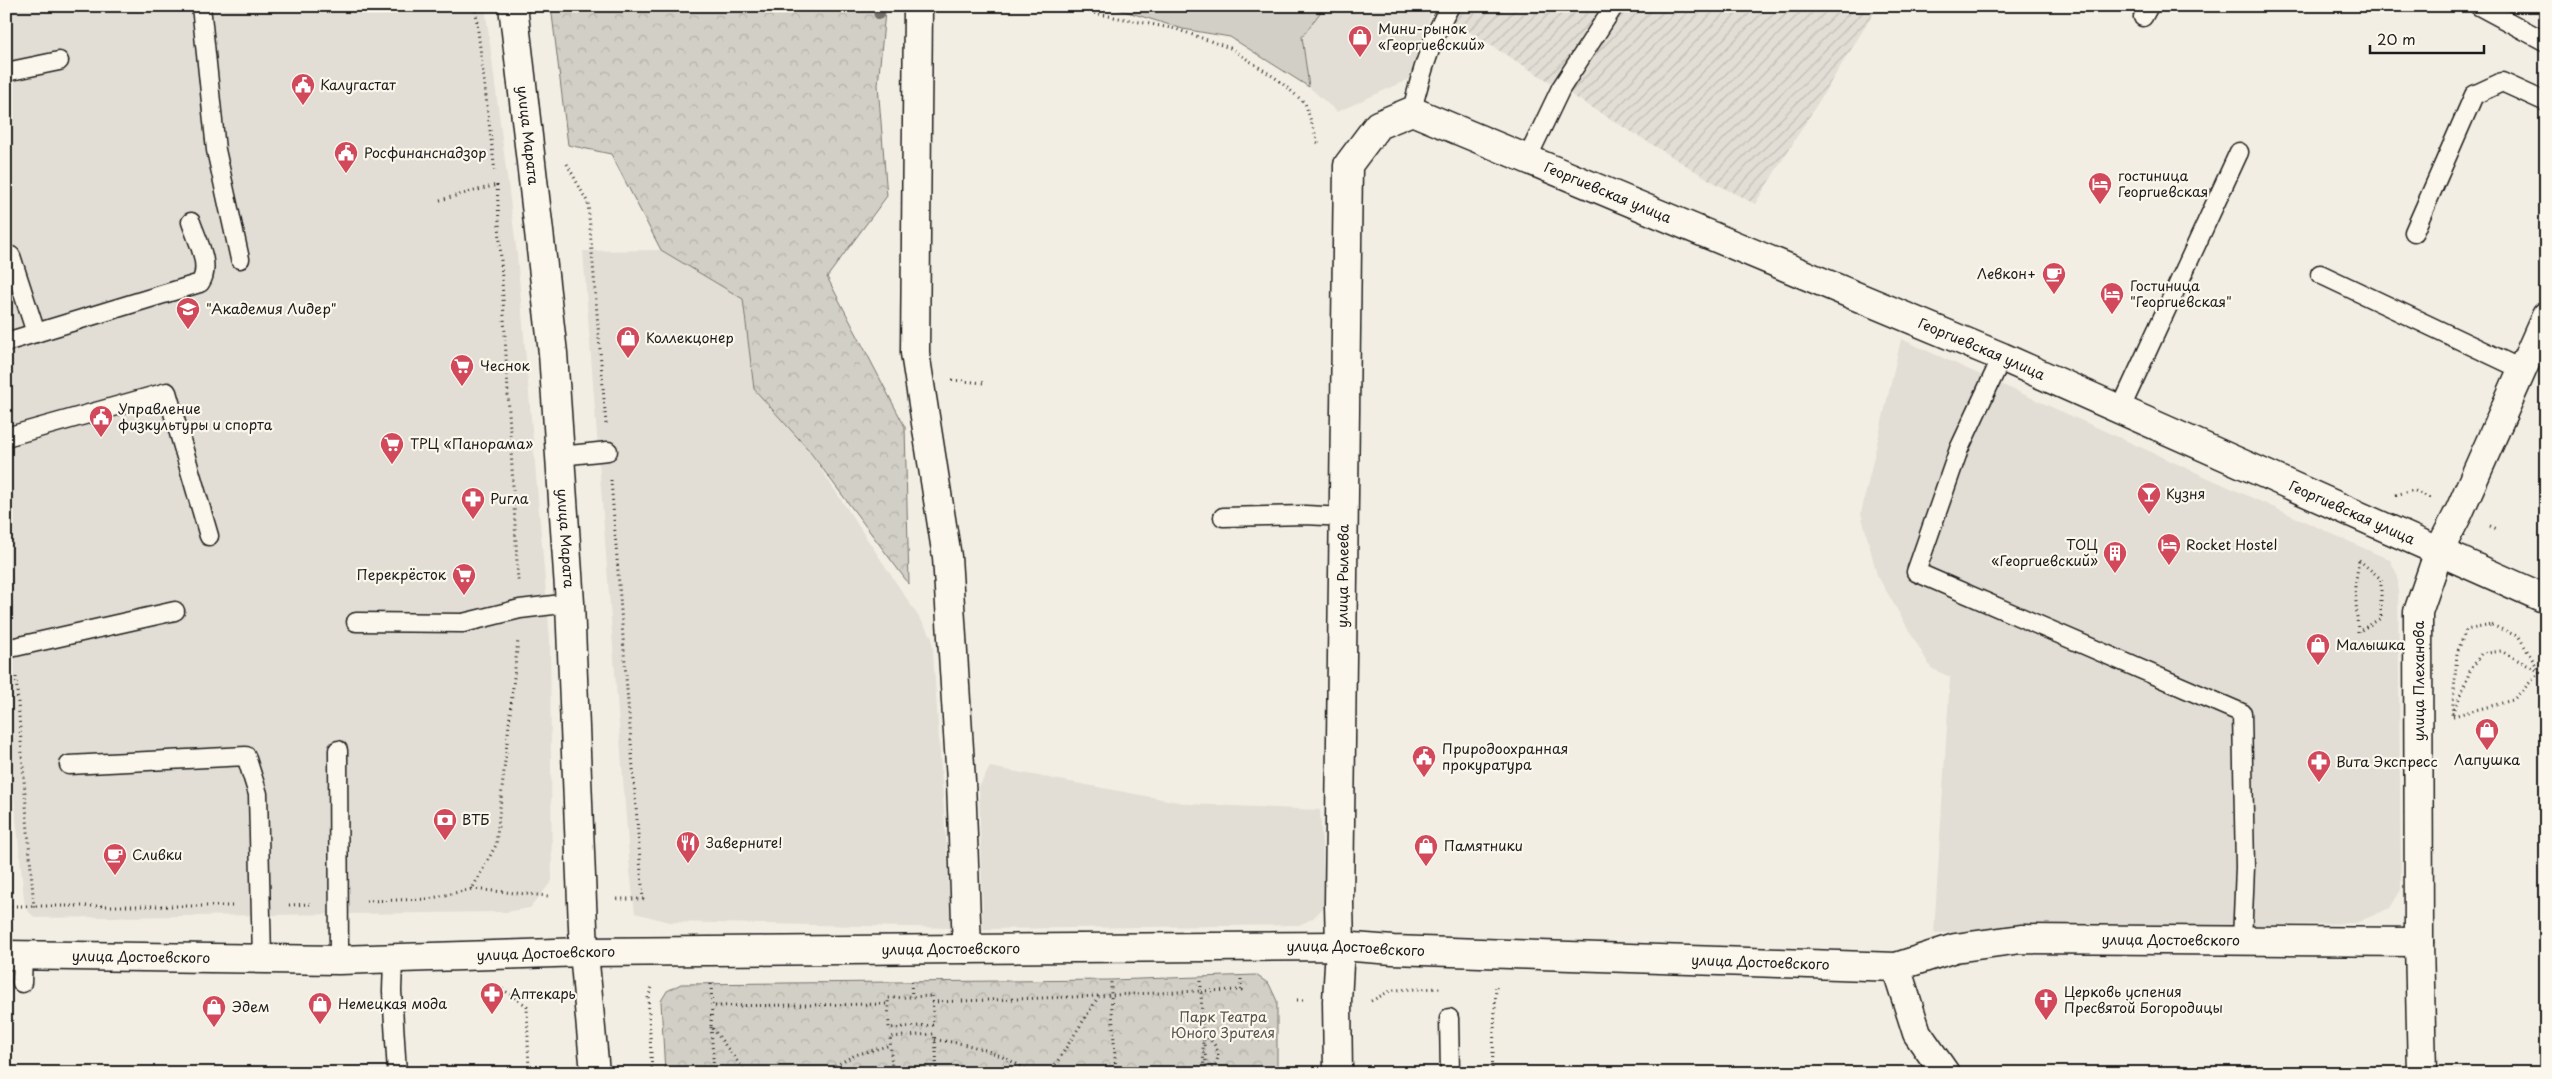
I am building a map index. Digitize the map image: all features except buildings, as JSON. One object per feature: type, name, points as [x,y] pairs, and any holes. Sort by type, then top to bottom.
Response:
[{"type":"street","name":"улица Марата","points":[[513,6],[553,353],[570,603],[584,952],[595,1073]]},
{"type":"street","points":[[918,6],[914,353],[947,557],[962,781],[967,949]]},
{"type":"street","name":"Георгиевская улица","points":[[1412,111],[2002,357],[2546,599]]},
{"type":"street","name":"улица Рылеева","points":[[1338,1073],[1337,1000],[1340,946],[1348,165],[1378,125],[1412,111]]},
{"type":"street","name":"улица Плеханова","points":[[2422,1073],[2419,942],[2418,612],[2439,551],[2459,512],[2546,316]]},
{"type":"street","name":"улица Достоевского","points":[[14,955],[393,960],[584,952],[1340,946],[1393,950],[1896,967],[1955,948],[2021,939],[2419,942]]},
{"type":"street","points":[[1896,967],[1917,1033],[1945,1073]]},
{"type":"lane","points":[[201,6],[216,150],[240,259]]},
{"type":"lane","points":[[1412,111],[1418,83],[1442,20],[1450,6]]},
{"type":"lane","points":[[1527,159],[1561,88],[1614,6]]},
{"type":"lane","points":[[2478,6],[2546,42]]},
{"type":"lane","points":[[6,72],[59,61]]},
{"type":"lane","points":[[2414,232],[2474,95],[2502,82],[2546,102]]},
{"type":"lane","points":[[2120,410],[2239,152]]},
{"type":"lane","points":[[6,342],[200,283],[204,277],[206,266],[191,222]]},
{"type":"lane","points":[[11,256],[36,333]]},
{"type":"lane","points":[[2320,274],[2521,369]]},
{"type":"lane","points":[[2002,357],[1959,449],[1916,572],[2242,712],[2245,867],[2242,941]]},
{"type":"lane","points":[[6,437],[167,392],[209,536]]},
{"type":"lane","points":[[560,456],[608,451]]},
{"type":"lane","points":[[1223,517],[1305,515],[1345,517]]},
{"type":"lane","points":[[356,622],[463,623],[520,609],[570,603]]},
{"type":"lane","points":[[10,648],[175,611]]},
{"type":"lane","points":[[338,750],[339,960]]},
{"type":"lane","points":[[69,765],[246,756],[258,794],[262,958]]},
{"type":"lane","points":[[14,955],[22,983]]},
{"type":"lane","points":[[393,960],[392,991],[397,1073]]},
{"type":"lane","points":[[1449,1018],[1450,1073]]},
{"type":"path","points":[[1076,6],[1083,11],[1176,29],[1230,48],[1277,79],[1305,104],[1319,146]]},
{"type":"path","points":[[565,159],[588,204],[643,899]]},
{"type":"path","points":[[440,200],[497,185]]},
{"type":"path","points":[[950,380],[984,383]]},
{"type":"path","points":[[2359,560],[2381,579],[2381,618],[2358,632],[2355,587],[2359,560]]},
{"type":"path","points":[[6,570],[10,648],[34,908]]},
{"type":"path","points":[[2452,716],[2457,653],[2466,630],[2492,625],[2520,637],[2540,672]]},
{"type":"path","points":[[2452,716],[2470,671],[2481,654],[2501,651],[2540,672]]},
{"type":"path","points":[[2452,716],[2513,700],[2540,672]]},
{"type":"path","points":[[1110,973],[1116,1073]]},
{"type":"path","points":[[932,1002],[1241,990],[1242,975]]},
{"type":"path","points":[[711,976],[714,1073]]},
{"type":"path","points":[[652,1073],[648,997],[656,977]]},
{"type":"path","points":[[1201,977],[1204,1073]]},
{"type":"path","points":[[1486,987],[1496,987],[1492,1073]]},
{"type":"path","points":[[1297,1000],[1371,1001],[1392,990],[1449,988]]},
{"type":"path","points":[[501,989],[527,1006],[529,1073]]},
{"type":"path","points":[[936,1073],[937,1068],[932,996],[888,998],[892,1072],[937,1068]]},
{"type":"path","points":[[1050,1073],[1100,996]]},
{"type":"path","points":[[712,1006],[889,1004]]},
{"type":"path","points":[[889,1028],[934,1025]]},
{"type":"path","points":[[712,1026],[746,1073]]},
{"type":"path","points":[[911,1027],[912,1036]]},
{"type":"path","points":[[890,1037],[934,1034]]},
{"type":"path","points":[[1203,1035],[1211,1038],[1216,1045],[1218,1054],[1216,1062],[1207,1070],[1205,1052],[1203,1035]]},
{"type":"path","points":[[935,1040],[954,1042],[983,1049],[999,1055],[1031,1073]]},
{"type":"path","points":[[822,1073],[855,1055],[891,1045]]},
{"type":"shaded area","points":[[6,6],[485,6],[517,254],[550,639],[552,881],[530,908],[506,912],[35,918],[25,908],[6,716]]},
{"type":"shaded area","name":"Мини-рынок «Георгиевский»","points":[[1325,6],[1436,6],[1430,17],[1409,79],[1337,112],[1309,87],[1302,37]]},
{"type":"shaded area","points":[[1460,6],[1878,6],[1755,204],[1718,185],[1451,21]]},
{"type":"shaded area","points":[[661,250],[743,299],[754,389],[807,448],[932,637],[952,928],[669,922],[635,913],[630,871],[583,251]]},
{"type":"shaded area","points":[[1901,339],[2390,560],[2398,576],[2401,890],[2390,908],[2356,923],[1934,933],[1950,677],[1931,668],[1877,575],[1861,513]]},
{"type":"shaded area","points":[[990,767],[1189,804],[1320,810],[1326,905],[1312,919],[1299,925],[983,929],[979,787]]},
{"type":"green space","points":[[551,6],[879,6],[885,12],[878,85],[887,196],[827,277],[905,427],[909,584],[807,448],[754,389],[743,299],[661,250],[611,154],[568,145]]},
{"type":"green space","points":[[1108,6],[1325,6],[1302,37],[1309,87],[1230,37],[1183,29]]},
{"type":"green space","name":"Парк Театра Юного Зрителя","points":[[1256,975],[1269,984],[1277,1001],[1277,1073],[665,1073],[661,1001],[667,991],[681,984],[1111,980]]},
{"type":"waterway","points":[[879,14],[881,6]]},
{"type":"place","name":"Мини-рынок «Георгиевский»","points":[[1360,58]]},
{"type":"place","name":"Калугастат","points":[[303,106]]},
{"type":"place","name":"Росфинанснадзор","points":[[346,174]]},
{"type":"place","name":"гостиница Георгиевская","points":[[2100,205]]},
{"type":"place","name":"Левкон+","points":[[2054,295]]},
{"type":"place","name":"Гостиница \"Георгиевская\"","points":[[2112,315]]},
{"type":"place","name":"\"Академия Лидер\"","points":[[188,330]]},
{"type":"place","name":"Коллекцонер","points":[[628,359]]},
{"type":"place","name":"Чеснок","points":[[462,387]]},
{"type":"place","name":"Управление физкультуры и спорта","points":[[101,438]]},
{"type":"place","name":"ТРЦ «Панорама»","points":[[392,465]]},
{"type":"place","name":"Кузня","points":[[2149,515]]},
{"type":"place","name":"Ригла","points":[[473,520]]},
{"type":"place","name":"Rocket Hostel","points":[[2169,566]]},
{"type":"place","name":"ТОЦ «Георгиевский»","points":[[2115,574]]},
{"type":"place","name":"Перекрёсток","points":[[464,596]]},
{"type":"place","name":"Малышка","points":[[2318,666]]},
{"type":"place","name":"Лапушка","points":[[2487,751]]},
{"type":"place","name":"Природоохранная прокуратура","points":[[1424,778]]},
{"type":"place","name":"Вита Экспресс","points":[[2319,783]]},
{"type":"place","name":"ВТБ","points":[[445,841]]},
{"type":"place","name":"Заверните!","points":[[688,864]]},
{"type":"place","name":"Памятники","points":[[1426,867]]},
{"type":"place","name":"Сливки","points":[[115,876]]},
{"type":"place","name":"Аптекарь","points":[[492,1015]]},
{"type":"place","name":"Церковь успения Пресвятой Богородицы","points":[[2046,1021]]},
{"type":"place","name":"Немецкая мода","points":[[320,1025]]},
{"type":"place","name":"Эдем","points":[[214,1028]]}]
